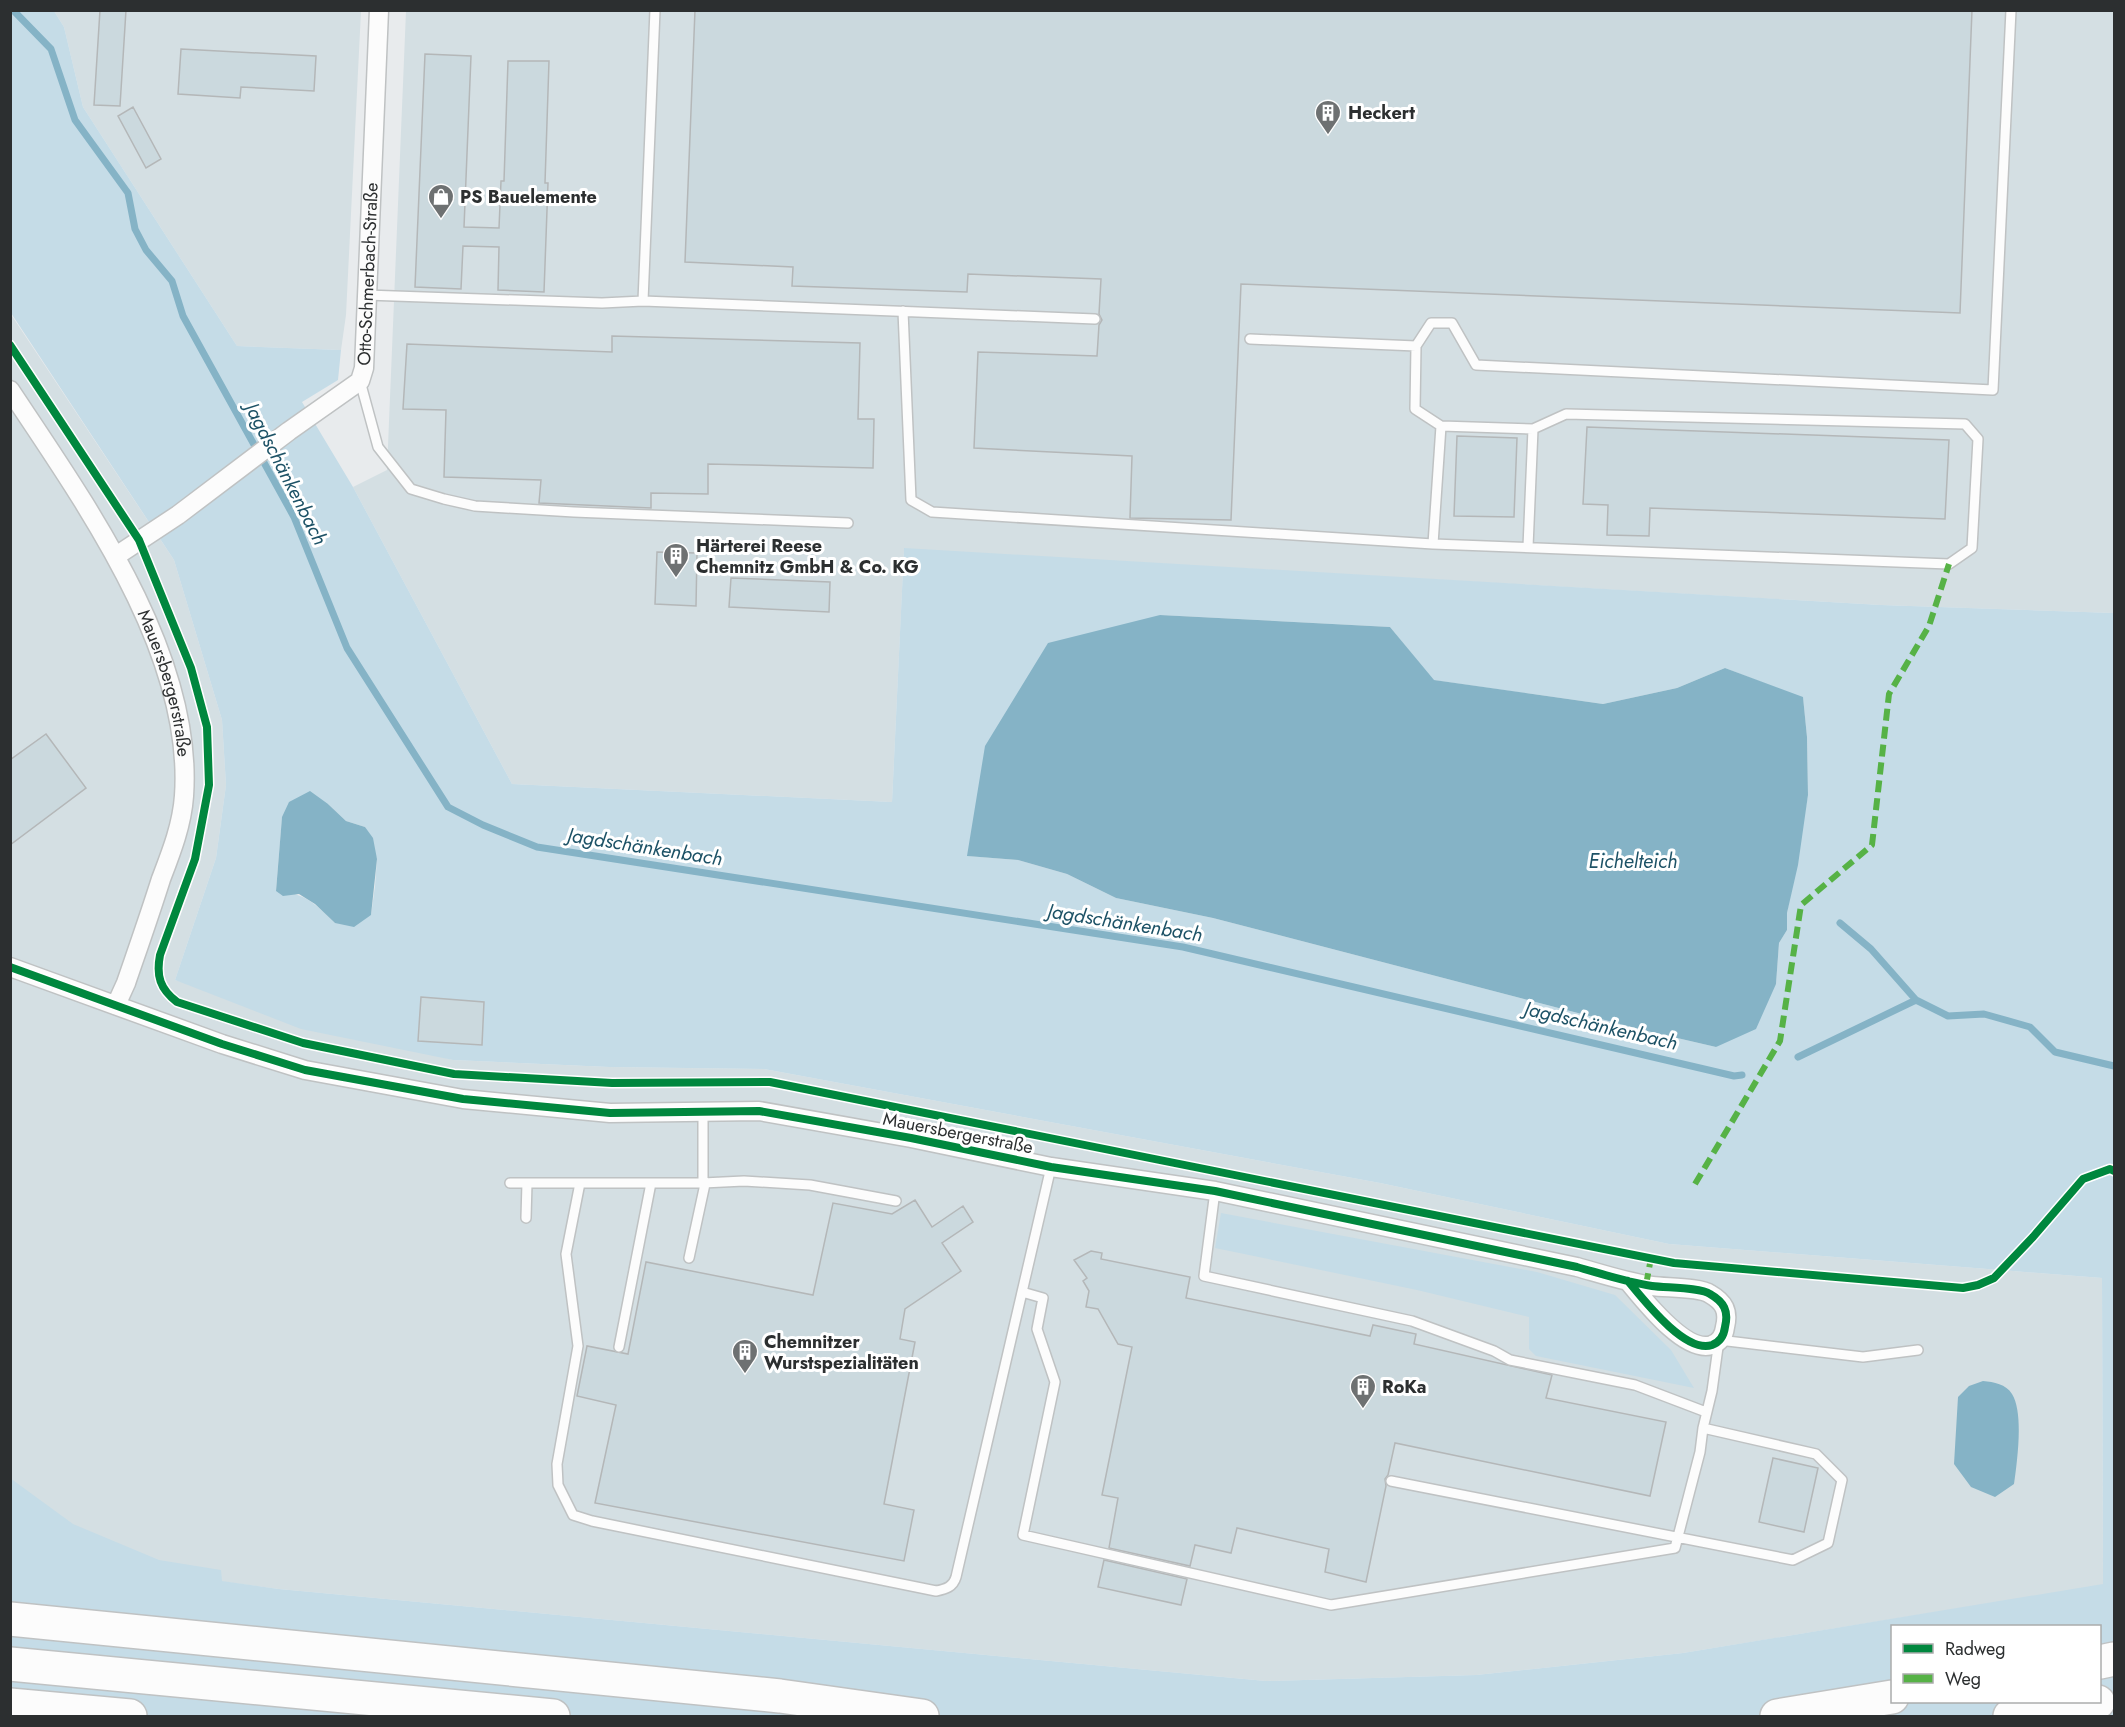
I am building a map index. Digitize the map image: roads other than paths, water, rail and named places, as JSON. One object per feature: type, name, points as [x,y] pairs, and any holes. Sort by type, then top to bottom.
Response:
[{"type":"highway","points":[[10,1619],[780,1696],[922,1716]]},
{"type":"highway","points":[[10,1664],[553,1716]]},
{"type":"highway","points":[[1778,1716],[1891,1697]]},
{"type":"highway","points":[[2010,1716],[2088,1703]]},
{"type":"highway","points":[[10,1705],[130,1716]]},
{"type":"street","name":"Otto-Schmerbach-Straße","points":[[116,555],[178,515],[360,381],[364,368],[379,10]]},
{"type":"street","name":"Mauersbergerstraße","points":[[10,390],[116,555],[162,660],[177,710],[183,762],[184,797],[177,834],[126,983],[116,1005]]},
{"type":"street","name":"Mauersbergerstraße","points":[[10,967],[222,1044],[305,1070],[463,1099],[610,1113],[703,1114],[759,1111],[911,1138],[1051,1167],[1215,1191],[1577,1267],[1628,1281],[1708,1292],[1724,1304],[1728,1316],[1725,1331],[1719,1340]]},
{"type":"street","points":[[1628,1281],[1672,1330],[1702,1345],[1711,1345],[1719,1340]]},
{"type":"lane","points":[[643,301],[655,10]]},
{"type":"lane","points":[[903,311],[911,500],[932,512],[1433,544],[1949,564],[1972,548],[1978,439],[1965,424],[1566,414],[1533,429],[1441,426],[1415,409],[1416,346],[1431,324],[1452,323],[1476,365],[1993,390],[2011,10]]},
{"type":"lane","points":[[366,295],[602,303],[643,301],[1095,319]]},
{"type":"lane","points":[[1250,339],[1416,346]]},
{"type":"lane","points":[[360,381],[378,447],[411,489],[444,500],[475,506],[574,512],[848,523]]},
{"type":"lane","points":[[1433,544],[1441,426]]},
{"type":"lane","points":[[1528,547],[1533,429]]},
{"type":"lane","points":[[689,1258],[704,1184],[703,1114]]},
{"type":"lane","points":[[580,1183],[566,1254],[578,1346],[557,1464],[558,1485],[573,1515],[592,1521],[929,1591],[945,1589],[952,1585],[956,1576],[1051,1167]]},
{"type":"lane","points":[[510,1183],[704,1184],[744,1181],[810,1185],[896,1201]]},
{"type":"lane","points":[[526,1218],[527,1183]]},
{"type":"lane","points":[[618,1347],[651,1183]]},
{"type":"lane","points":[[1215,1191],[1204,1276],[1412,1321],[1494,1351],[1510,1360],[1635,1385],[1706,1412]]},
{"type":"lane","points":[[1022,1292],[1043,1298],[1037,1329],[1055,1382],[1023,1535],[1331,1605],[1675,1548],[1700,1452],[1719,1340],[1863,1356],[1918,1350]]},
{"type":"lane","points":[[1391,1481],[1793,1560],[1828,1543],[1842,1480],[1816,1454],[1703,1428]]},
{"type":"water","name":"Eichelteich","points":[[1160,615],[1390,627],[1434,680],[1603,704],[1677,688],[1725,668],[1803,697],[1807,737],[1808,795],[1798,865],[1787,913],[1787,930],[1779,943],[1776,984],[1756,1029],[1716,1047],[1213,918],[1116,898],[1067,874],[1018,860],[967,856],[985,746],[1048,643]]},
{"type":"water","points":[[310,791],[346,821],[365,827],[373,838],[377,859],[371,915],[354,927],[335,923],[315,904],[299,894],[283,896],[276,891],[282,817],[289,802]]},
{"type":"water","points":[[1983,1381],[2006,1388],[2016,1402],[2018,1413],[2019,1438],[2014,1484],[1995,1497],[1971,1487],[1954,1464],[1958,1397],[1969,1386]]},
{"type":"waterway","name":"Jagdschänkenbach","points":[[13,10],[51,49],[75,120],[128,193],[135,229],[146,250],[172,281],[183,316],[294,517],[347,648],[448,807],[483,825],[537,847],[1183,947],[1734,1076],[1742,1075]]},
{"type":"waterway","points":[[1840,923],[1871,949],[1916,1000],[1948,1016],[1984,1014],[2030,1027],[2055,1052],[2114,1066]]},
{"type":"waterway","name":"Jagdschänkenbach","points":[[1798,1057],[1916,1000]]},
{"type":"place","name":"Heckert","points":[[1328,136]]},
{"type":"place","name":"PS Bauelemente","points":[[441,220]]},
{"type":"place","name":"Härterei Reese Chemnitz GmbH & Co. KG","points":[[676,579]]},
{"type":"place","name":"Chemnitzer Wurstspezialitäten","points":[[745,1375]]},
{"type":"place","name":"RoKa","points":[[1363,1410]]}]
